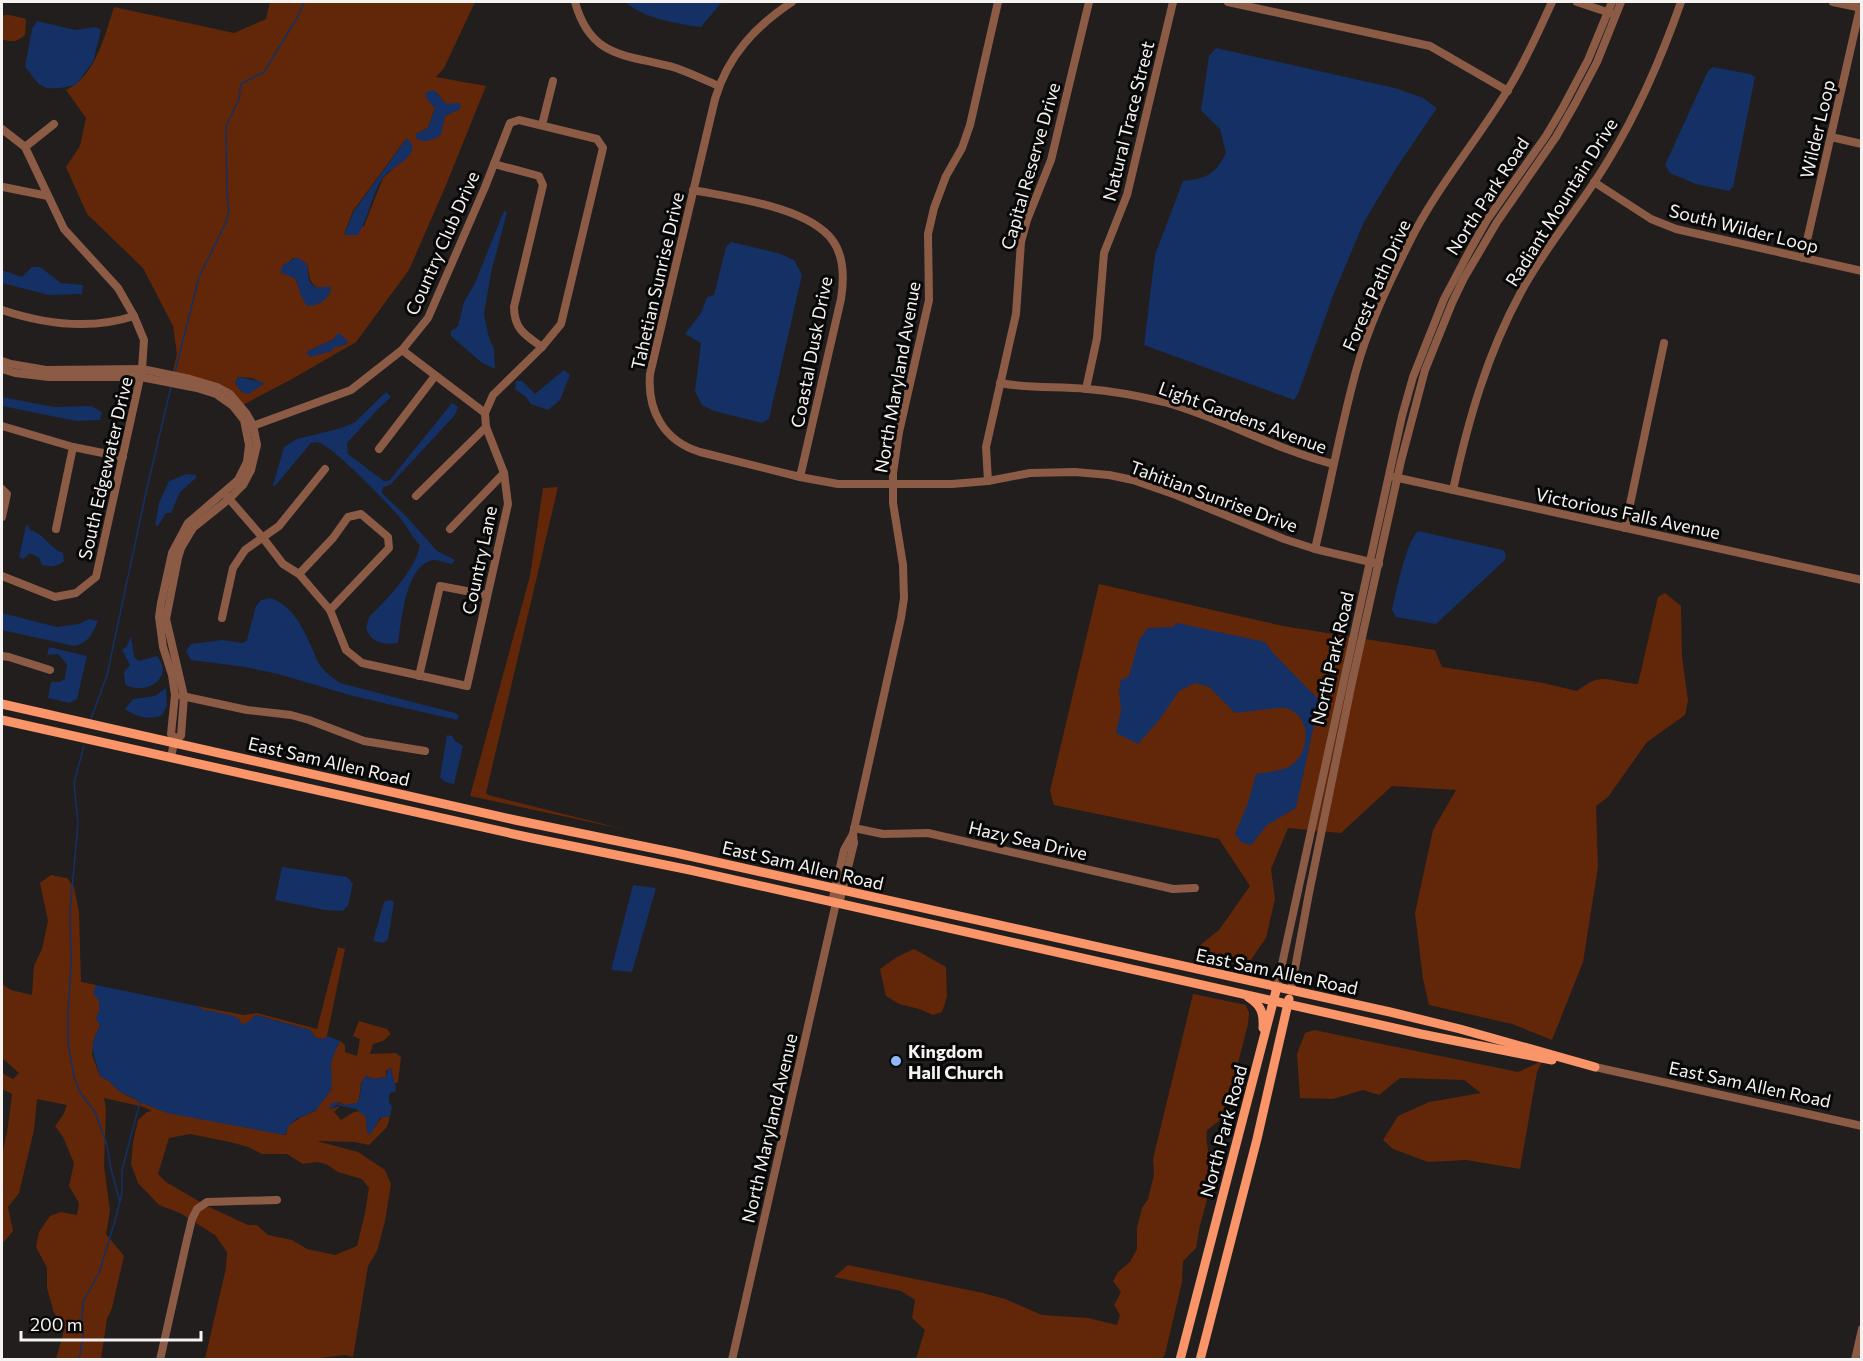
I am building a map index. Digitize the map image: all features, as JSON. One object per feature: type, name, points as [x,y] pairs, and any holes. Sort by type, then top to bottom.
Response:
[{"type":"main road","name":"East Sam Allen Road","points":[[2,704],[174,740],[515,820],[676,853],[1277,987],[1460,1029],[1595,1067]]},
{"type":"main road","name":"East Sam Allen Road","points":[[2,720],[516,834],[690,870],[1240,994],[1475,1045],[1595,1067]]},
{"type":"main road","name":"North Park Road","points":[[1180,1359],[1277,987]]},
{"type":"main road","name":"North Park Road","points":[[1200,1359],[1257,1139],[1290,990]]},
{"type":"main road","points":[[1240,994],[1255,1002],[1262,1011],[1264,1040]]},
{"type":"street","points":[[575,2],[584,25],[603,46],[616,54],[676,68],[719,86]]},
{"type":"street","name":"Tahetian Sunrise Drive","points":[[792,2],[771,16],[749,37],[719,86],[650,374],[650,398],[659,422],[667,433],[689,449],[800,477],[838,484],[893,484]]},
{"type":"street","name":"North Maryland Avenue","points":[[732,1359],[839,890],[844,850],[853,831],[901,618],[904,598],[903,565],[893,503],[895,453],[929,300],[928,234],[934,208],[946,176],[962,148],[970,125],[998,2]]},
{"type":"street","name":"Capital Reserve Drive","points":[[988,481],[986,447],[1016,314],[1020,242],[1051,160],[1089,2]]},
{"type":"street","name":"Natural Trace Street","points":[[1086,388],[1097,338],[1104,253],[1127,195],[1173,2]]},
{"type":"street","points":[[1228,2],[1430,46],[1508,91]]},
{"type":"street","name":"Forest Path Drive","points":[[1315,549],[1356,369],[1389,285],[1426,210],[1508,91],[1530,51],[1552,2]]},
{"type":"street","points":[[1577,2],[1612,14]]},
{"type":"street","name":"North Park Road","points":[[1290,990],[1351,687],[1413,410],[1425,370],[1452,303],[1477,255],[1550,146],[1597,62],[1612,14],[1612,2]]},
{"type":"street","name":"North Park Road","points":[[1277,987],[1402,416],[1413,377],[1444,300],[1487,220],[1546,136],[1612,14],[1621,2]]},
{"type":"street","name":"Radiant Mountain Drive","points":[[1453,490],[1469,421],[1497,341],[1536,265],[1610,158],[1644,93],[1681,2]]},
{"type":"street","points":[[1833,2],[1861,8]]},
{"type":"street","name":"Wilder Loop","points":[[1803,258],[1861,8]]},
{"type":"street","points":[[542,125],[553,81]]},
{"type":"street","points":[[402,350],[485,413],[493,395],[542,347],[561,324],[603,148],[597,139],[519,120],[510,123],[494,164]]},
{"type":"street","points":[[2,129],[25,147],[54,124]]},
{"type":"street","points":[[1831,137],[1862,144]]},
{"type":"street","name":"South Edgewater Drive","points":[[2,576],[55,597],[76,593],[96,577],[141,373],[144,340],[118,288],[64,229],[25,147]]},
{"type":"street","name":"Country Club Drive","points":[[250,426],[351,390],[402,350],[428,318],[494,164],[539,176],[543,185],[514,307],[514,321],[525,336],[542,347]]},
{"type":"street","name":"South Wilder Loop","points":[[1594,182],[1676,230],[1862,271]]},
{"type":"street","points":[[3,187],[48,196]]},
{"type":"street","name":"Coastal Dusk Drive","points":[[693,190],[802,216],[818,226],[834,242],[840,257],[844,276],[841,299],[800,477]]},
{"type":"street","points":[[2,310],[26,318],[69,324],[116,322],[134,316]]},
{"type":"street","points":[[1625,528],[1664,343]]},
{"type":"street","points":[[5,366],[49,377],[141,373],[189,383],[230,394],[250,426],[257,445],[251,470],[243,485],[226,496],[193,528],[181,548],[170,579],[166,619],[172,662],[184,696],[171,734],[174,740],[171,757]]},
{"type":"street","points":[[379,450],[435,376]]},
{"type":"street","name":"Light Gardens Avenue","points":[[1000,383],[1022,387],[1086,388],[1130,394],[1198,414],[1270,444],[1333,464]]},
{"type":"street","name":"Country Lane","points":[[226,496],[283,564],[299,574],[330,610],[346,650],[362,663],[466,686],[508,504],[504,473],[486,427],[485,413]]},
{"type":"street","points":[[2,426],[73,447],[123,457]]},
{"type":"street","points":[[416,496],[486,427]]},
{"type":"street","points":[[56,529],[73,447]]},
{"type":"street","points":[[222,618],[233,568],[245,550],[279,526],[325,469]]},
{"type":"street","name":"Tahitian Sunrise Drive","points":[[893,484],[952,484],[988,481],[1030,473],[1075,472],[1109,475],[1176,495],[1284,539],[1379,564]]},
{"type":"street","points":[[450,529],[504,473]]},
{"type":"street","name":"Victorious Falls Avenue","points":[[1389,476],[1862,580]]},
{"type":"street","points":[[2,489],[7,494],[2,516]]},
{"type":"street","points":[[299,574],[333,538],[348,517],[361,514],[388,537],[389,548],[330,610]]},
{"type":"street","points":[[419,676],[440,586],[487,595]]},
{"type":"street","points":[[2,656],[50,670]]},
{"type":"street","points":[[176,674],[175,695],[178,714]]},
{"type":"street","points":[[175,695],[248,711],[291,715],[363,741],[425,751]]},
{"type":"street","name":"Hazy Sea Drive","points":[[853,831],[883,834],[928,833],[1173,889],[1196,888]]},
{"type":"street","name":"East Sam Allen Road","points":[[1595,1067],[1862,1126]]},
{"type":"street","points":[[160,1359],[192,1219],[197,1209],[207,1202],[277,1200]]},
{"type":"street","points":[[1855,1359],[1862,1329]]},
{"type":"shaded area","points":[[270,2],[475,2],[444,68],[436,77],[486,86],[409,270],[356,342],[239,407],[171,380],[177,354],[173,326],[143,268],[87,214],[66,167],[80,146],[86,118],[66,90],[76,84],[92,65],[103,42],[114,7],[234,33],[266,19]],"holes":[[[437,93],[446,104],[460,109],[445,116],[440,135],[416,134],[428,128],[435,108],[428,100]],[[406,139],[396,166],[383,178],[364,226],[344,234],[353,211]],[[293,258],[307,264],[312,283],[330,293],[321,302],[301,296],[289,262]],[[334,339],[346,344],[306,352]],[[238,377],[252,378],[260,382],[248,394],[242,392],[235,383]]]},
{"type":"shaded area","points":[[4,15],[26,19],[25,35],[14,41],[2,39]]},
{"type":"shaded area","points":[[558,487],[486,793],[627,830],[470,796],[530,576],[543,488]]},
{"type":"shaded area","points":[[1099,584],[1283,626],[1435,650],[1442,667],[1543,683],[1577,691],[1601,679],[1638,684],[1658,597],[1665,593],[1681,606],[1682,657],[1688,700],[1685,715],[1647,742],[1608,797],[1596,806],[1598,867],[1583,962],[1552,1040],[1512,1024],[1429,1005],[1423,979],[1415,913],[1433,830],[1456,790],[1392,786],[1341,833],[1288,828],[1271,869],[1275,899],[1266,938],[1246,967],[1206,957],[1199,946],[1219,930],[1250,886],[1219,839],[1054,805],[1050,791]]},
{"type":"shaded area","points":[[51,875],[67,878],[74,887],[79,912],[81,982],[96,985],[99,1001],[100,1025],[94,1039],[92,1055],[100,1076],[119,1091],[140,1102],[166,1112],[286,1135],[288,1126],[315,1111],[331,1089],[331,1063],[340,1041],[345,1045],[345,1052],[357,1056],[360,1039],[353,1036],[359,1021],[387,1029],[391,1034],[383,1041],[373,1044],[370,1054],[396,1053],[401,1057],[398,1082],[394,1084],[391,1068],[386,1071],[386,1077],[374,1079],[366,1076],[361,1083],[357,1103],[345,1105],[338,1102],[331,1109],[340,1106],[334,1112],[341,1120],[360,1111],[366,1117],[367,1132],[372,1130],[382,1117],[390,1116],[387,1127],[369,1145],[355,1142],[317,1141],[358,1152],[385,1170],[391,1184],[377,1251],[368,1266],[353,1357],[345,1355],[305,1360],[205,1359],[226,1268],[227,1252],[215,1235],[180,1213],[159,1205],[138,1183],[131,1164],[133,1142],[138,1120],[147,1112],[152,1111],[104,1098],[106,1109],[104,1166],[110,1211],[106,1234],[124,1256],[112,1308],[107,1319],[101,1359],[56,1359],[65,1327],[54,1313],[47,1288],[47,1268],[36,1247],[39,1232],[50,1216],[61,1212],[77,1215],[79,1203],[69,1186],[74,1163],[63,1137],[55,1126],[67,1105],[37,1099],[34,1130],[19,1193],[8,1207],[13,1231],[2,1244],[2,1155],[12,1094],[2,1089],[2,1073],[13,1079],[19,1073],[2,1058],[2,984],[11,990],[32,995],[34,966],[42,949],[48,921],[40,883]],"holes":[[[190,1134],[230,1142],[262,1154],[287,1154],[303,1164],[317,1162],[326,1164],[338,1172],[362,1179],[369,1188],[357,1246],[335,1255],[307,1249],[292,1240],[268,1235],[257,1225],[248,1225],[207,1206],[166,1182],[158,1174],[169,1138]]]},
{"type":"shaded area","points":[[338,947],[345,949],[327,1036],[324,1039],[316,1038],[310,1030],[256,1015],[245,1025],[241,1024],[239,1020],[203,1010],[197,1006],[244,1015],[257,1013],[317,1029]]},
{"type":"shaded area","points":[[914,949],[946,967],[947,997],[942,1012],[933,1015],[899,1004],[886,996],[880,969]]},
{"type":"shaded area","points":[[1193,994],[1246,1005],[1249,1013],[1226,1110],[1218,1122],[1207,1130],[1209,1153],[1219,1175],[1211,1185],[1196,1248],[1183,1261],[1182,1282],[1162,1359],[916,1359],[925,1330],[912,1318],[915,1300],[901,1291],[834,1277],[848,1265],[983,1293],[1005,1299],[1042,1315],[1088,1318],[1117,1325],[1120,1315],[1114,1305],[1121,1292],[1113,1281],[1118,1272],[1130,1262],[1137,1249],[1137,1228],[1154,1175],[1153,1159]]},
{"type":"shaded area","points":[[1314,1030],[1518,1072],[1542,1061],[1537,1072],[1520,1169],[1466,1160],[1428,1162],[1393,1149],[1383,1140],[1398,1116],[1429,1102],[1481,1093],[1464,1080],[1400,1078],[1379,1095],[1363,1090],[1333,1099],[1300,1098],[1297,1054],[1305,1033]]},
{"type":"water","points":[[626,2],[722,2],[701,27],[650,16]]},
{"type":"water","points":[[37,21],[75,30],[96,27],[101,30],[93,62],[76,85],[46,87],[37,82],[25,67],[32,29]]},
{"type":"water","points":[[1216,48],[1395,88],[1423,98],[1437,108],[1395,170],[1364,222],[1334,293],[1294,400],[1144,345],[1155,255],[1183,181],[1198,179],[1214,171],[1226,153],[1220,129],[1201,110],[1209,56]]},
{"type":"water","points":[[1713,67],[1755,77],[1733,187],[1729,191],[1696,184],[1670,173],[1665,165],[1708,71]]},
{"type":"water","points":[[434,90],[446,104],[459,103],[461,106],[460,109],[445,116],[441,135],[432,140],[422,141],[416,138],[416,134],[428,128],[435,108],[427,99],[426,92]]},
{"type":"water","points":[[407,138],[412,144],[410,155],[382,179],[358,235],[344,235],[354,211]]},
{"type":"water","points":[[504,211],[507,212],[491,273],[484,314],[494,349],[495,369],[481,362],[451,336],[451,331],[458,326],[464,302],[475,283]]},
{"type":"water","points":[[731,242],[778,253],[794,260],[802,275],[769,419],[762,423],[714,411],[702,405],[695,391],[701,343],[685,334],[701,313],[707,297],[714,295],[726,247]]},
{"type":"water","points":[[297,257],[307,264],[308,277],[313,285],[331,287],[329,295],[316,305],[307,306],[296,279],[280,272],[283,265]]},
{"type":"water","points":[[32,267],[40,267],[61,283],[83,285],[82,294],[49,295],[2,283],[2,270],[22,277]]},
{"type":"water","points":[[336,334],[341,334],[348,342],[347,344],[310,357],[306,352],[334,339]]},
{"type":"water","points":[[564,370],[570,375],[560,400],[548,410],[531,404],[515,389],[516,381],[522,381],[535,394]]},
{"type":"water","points":[[238,377],[264,384],[248,394],[242,392],[235,383]]},
{"type":"water","points":[[386,392],[391,397],[347,443],[348,454],[384,481],[389,481],[452,403],[458,407],[455,415],[390,485],[383,487],[382,493],[437,551],[455,560],[452,564],[434,560],[424,564],[417,572],[407,595],[398,643],[393,644],[374,640],[366,628],[369,617],[407,574],[420,545],[401,519],[349,466],[320,443],[311,443],[274,487],[273,485],[284,447],[297,439],[354,423]]},
{"type":"water","points":[[2,397],[54,407],[91,406],[102,412],[100,420],[76,421],[2,406]]},
{"type":"water","points":[[187,474],[196,475],[196,478],[180,492],[171,513],[166,513],[158,526],[155,525],[159,503],[169,481]]},
{"type":"water","points":[[28,525],[30,530],[63,553],[64,561],[48,566],[42,565],[39,558],[30,553],[23,559],[19,557]]},
{"type":"water","points":[[1418,531],[1503,550],[1506,554],[1505,560],[1436,624],[1396,617],[1392,610],[1409,546]]},
{"type":"water","points":[[270,598],[278,601],[295,617],[319,664],[340,683],[455,713],[459,716],[457,720],[353,696],[278,674],[191,660],[186,651],[191,644],[222,640],[243,643],[247,640],[256,606],[261,600]]},
{"type":"water","points":[[2,613],[57,627],[79,624],[89,619],[98,621],[89,637],[74,646],[2,630]]},
{"type":"water","points":[[1177,623],[1265,642],[1319,702],[1296,808],[1267,825],[1251,845],[1241,842],[1235,834],[1248,803],[1256,774],[1292,765],[1298,759],[1305,743],[1304,726],[1294,712],[1283,708],[1235,713],[1209,687],[1195,683],[1179,691],[1160,719],[1138,744],[1116,733],[1121,711],[1119,689],[1121,680],[1129,676],[1139,640],[1148,628],[1173,627]]},
{"type":"water","points":[[131,636],[134,657],[139,661],[157,656],[162,664],[163,671],[160,678],[148,687],[133,687],[125,684],[124,672],[130,665],[122,650],[127,646]]},
{"type":"water","points":[[49,647],[87,656],[77,699],[70,703],[48,698],[51,682],[65,679],[67,664],[58,654],[47,655]]},
{"type":"water","points":[[166,688],[167,706],[161,716],[142,717],[125,709],[133,699],[155,696]]},
{"type":"water","points":[[447,735],[452,736],[463,746],[454,784],[445,782],[440,777]]},
{"type":"water","points":[[282,867],[347,877],[353,884],[348,905],[343,911],[325,910],[275,900]]},
{"type":"water","points":[[633,885],[656,888],[632,972],[611,970]]},
{"type":"water","points":[[390,900],[394,902],[388,939],[384,943],[373,941],[384,902]]},
{"type":"water","points":[[96,985],[197,1006],[203,1010],[234,1016],[245,1024],[256,1015],[310,1030],[316,1038],[324,1039],[327,1036],[340,1041],[331,1063],[330,1091],[318,1108],[291,1123],[285,1135],[167,1113],[140,1102],[119,1091],[100,1076],[93,1051],[100,1025],[96,1019],[99,1012],[99,1001],[93,993]]},
{"type":"water","points":[[388,1069],[391,1069],[396,1088],[395,1092],[391,1092],[389,1096],[392,1106],[390,1116],[380,1118],[370,1135],[367,1132],[366,1117],[356,1109],[337,1105],[329,1108],[335,1102],[345,1105],[357,1103],[362,1082],[366,1076],[374,1079],[386,1077]]},
{"type":"waterway","points":[[175,372],[199,277],[226,222],[229,211],[226,126],[239,99],[241,84],[264,72],[297,18],[304,2]]},
{"type":"waterway","points":[[91,719],[107,675],[171,387]]},
{"type":"waterway","points":[[84,746],[74,783],[78,824],[70,910],[71,964],[68,1043],[74,1077],[80,1092],[95,1112],[107,1145],[120,1202]]},
{"type":"waterway","points":[[79,1360],[83,1336],[83,1302],[99,1273],[115,1221],[122,1193],[122,1170],[140,1102]]},
{"type":"place","name":"Kingdom Hall Church","points":[[896,1061]]}]
